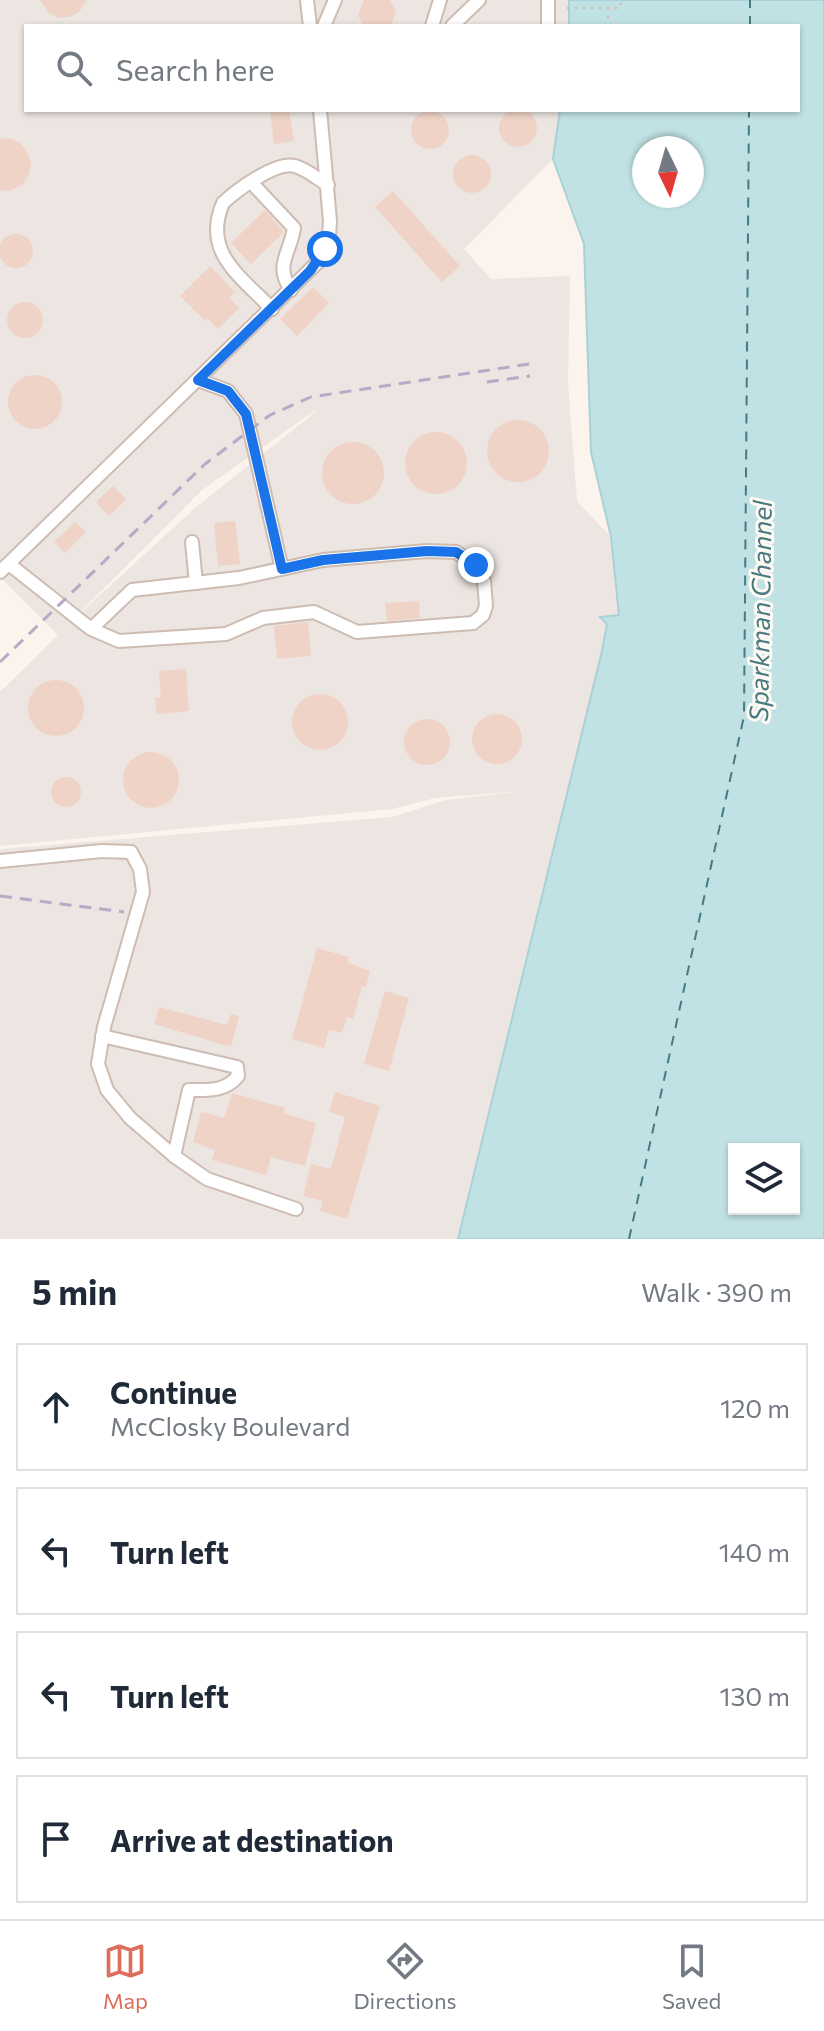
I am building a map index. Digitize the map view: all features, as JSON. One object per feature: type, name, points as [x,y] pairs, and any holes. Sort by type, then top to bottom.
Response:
[{"type":"street","points":[[307,0],[310,24]]},
{"type":"street","points":[[325,24],[335,0]]},
{"type":"street","points":[[433,24],[440,0]]},
{"type":"street","points":[[454,24],[479,0]]},
{"type":"street","points":[[548,0],[548,24]]},
{"type":"street","points":[[91,629],[132,590],[239,578],[323,560],[427,551],[456,552],[476,565],[484,581],[486,606],[483,615],[473,623],[357,632],[314,612],[263,618],[226,634],[119,641],[91,629],[4,568],[310,271],[325,249],[330,221],[320,112]]},
{"type":"street","points":[[272,309],[221,254],[216,242],[217,222],[223,203],[267,172],[288,165],[328,185]]},
{"type":"street","points":[[251,182],[294,228],[282,270],[291,290]]},
{"type":"street","points":[[198,380],[228,391],[246,414],[282,569]]},
{"type":"street","points":[[192,542],[196,583]]},
{"type":"street","points":[[0,861],[102,851],[131,852],[140,869],[143,892],[102,1036],[98,1064],[107,1090],[130,1118],[174,1156],[207,1179],[296,1209]]},
{"type":"street","points":[[102,1036],[237,1067],[238,1076],[231,1084],[217,1090],[189,1090],[174,1156]]},
{"type":"path","points":[[567,8],[620,8],[621,0]]},
{"type":"path","points":[[608,8],[608,24]]},
{"type":"shaded area","points":[[0,0],[569,0],[569,24],[24,24],[24,112],[560,112],[553,159],[464,249],[491,279],[570,276],[568,383],[577,501],[611,537],[620,616],[600,617],[607,624],[602,651],[457,1239],[0,1239],[0,849],[392,817],[446,800],[524,791],[435,798],[392,809],[0,846],[0,692],[58,635],[0,577]],"holes":[[[317,411],[195,508],[64,628],[202,490]]]},
{"type":"water","name":"Sparkman Channel","points":[[569,0],[824,0],[824,1239],[458,1239],[602,651],[607,624],[600,617],[619,615],[611,537],[591,452],[584,244],[553,159],[560,112],[800,112],[800,24],[569,24]]},
{"type":"building","points":[[40,0],[87,0],[79,12],[60,18],[50,14]]},
{"type":"building","points":[[364,0],[390,0],[396,11],[392,24],[363,24],[358,15]]},
{"type":"building","points":[[270,112],[289,112],[294,141],[274,144]]},
{"type":"building","points":[[510,112],[526,112],[535,121],[535,135],[525,145],[511,145],[501,135],[501,121]]},
{"type":"building","points":[[423,113],[437,113],[447,123],[447,137],[437,147],[423,147],[413,137],[413,123]]},
{"type":"building","points":[[0,139],[19,142],[27,151],[31,163],[23,184],[12,190],[0,191]]},
{"type":"building","points":[[472,155],[485,161],[491,174],[485,187],[472,193],[459,187],[453,174],[459,161]]},
{"type":"building","points":[[393,191],[460,266],[442,282],[375,207]]},
{"type":"building","points":[[265,210],[284,232],[251,264],[231,243]]},
{"type":"building","points":[[16,234],[28,239],[33,251],[28,263],[16,268],[4,263],[-1,251],[4,239]]},
{"type":"building","points":[[210,266],[235,292],[229,297],[239,308],[218,329],[208,318],[205,321],[180,296]]},
{"type":"building","points":[[313,287],[329,303],[297,336],[280,319]]},
{"type":"building","points":[[25,302],[37,308],[43,320],[37,332],[25,338],[13,332],[7,320],[13,308]]},
{"type":"building","points":[[35,375],[54,383],[62,402],[54,421],[35,429],[16,421],[8,402],[16,383]]},
{"type":"building","points":[[518,420],[530,422],[540,429],[547,439],[547,463],[540,473],[530,480],[518,482],[506,480],[496,473],[489,463],[487,451],[489,439],[496,429],[506,422]]},
{"type":"building","points":[[436,432],[448,434],[458,441],[465,451],[465,475],[458,485],[448,492],[436,494],[424,492],[414,485],[407,475],[405,463],[407,451],[414,441],[424,434]]},
{"type":"building","points":[[353,442],[365,444],[375,451],[382,461],[382,485],[375,495],[365,502],[353,504],[341,502],[331,495],[324,485],[322,473],[324,461],[331,451],[341,444]]},
{"type":"building","points":[[113,486],[126,499],[109,516],[96,502]]},
{"type":"building","points":[[235,521],[240,564],[218,566],[214,523]]},
{"type":"building","points":[[75,522],[86,532],[65,553],[54,542]]},
{"type":"building","points":[[419,601],[420,618],[387,621],[385,603]]},
{"type":"building","points":[[308,622],[311,656],[277,659],[274,626]]},
{"type":"building","points":[[186,669],[189,711],[157,714],[155,698],[161,698],[159,671]]},
{"type":"building","points":[[56,680],[76,688],[84,708],[76,728],[56,736],[36,728],[28,708],[36,688]]},
{"type":"building","points":[[320,694],[340,702],[348,722],[340,742],[320,750],[300,742],[292,722],[300,702]]},
{"type":"building","points":[[497,714],[515,721],[522,739],[515,757],[497,764],[479,757],[472,739],[479,721]]},
{"type":"building","points":[[427,719],[443,726],[450,742],[443,758],[427,765],[411,758],[404,742],[411,726]]},
{"type":"building","points":[[151,752],[171,760],[179,780],[171,800],[151,808],[131,800],[123,780],[131,760]]},
{"type":"building","points":[[66,777],[77,781],[81,792],[77,803],[66,807],[55,803],[51,792],[55,781]]},
{"type":"building","points":[[317,948],[349,957],[348,963],[370,971],[366,987],[362,986],[353,1019],[347,1017],[342,1033],[329,1030],[324,1048],[292,1039]]},
{"type":"building","points":[[385,991],[409,998],[389,1071],[364,1064]]},
{"type":"building","points":[[159,1007],[227,1025],[231,1014],[239,1016],[231,1047],[154,1024]]},
{"type":"building","points":[[335,1092],[380,1106],[347,1219],[320,1211],[323,1201],[303,1196],[311,1164],[331,1169],[345,1117],[329,1112]]},
{"type":"building","points":[[232,1093],[285,1108],[283,1113],[316,1123],[305,1166],[271,1157],[266,1175],[212,1160],[215,1150],[193,1142],[201,1112],[224,1118]]},
{"type":"ferry route","points":[[750,0],[750,24]]},
{"type":"ferry route","points":[[629,1239],[744,716],[749,112]]},
{"type":"railway","points":[[0,662],[205,464],[270,415],[311,397],[529,364]]},
{"type":"railway","points":[[487,382],[530,376]]},
{"type":"railway","points":[[0,896],[124,912]]},
{"type":"route","points":[[325,249],[310,271],[198,380],[228,391],[246,414],[282,569],[323,560],[427,551],[456,552],[476,565]]}]
